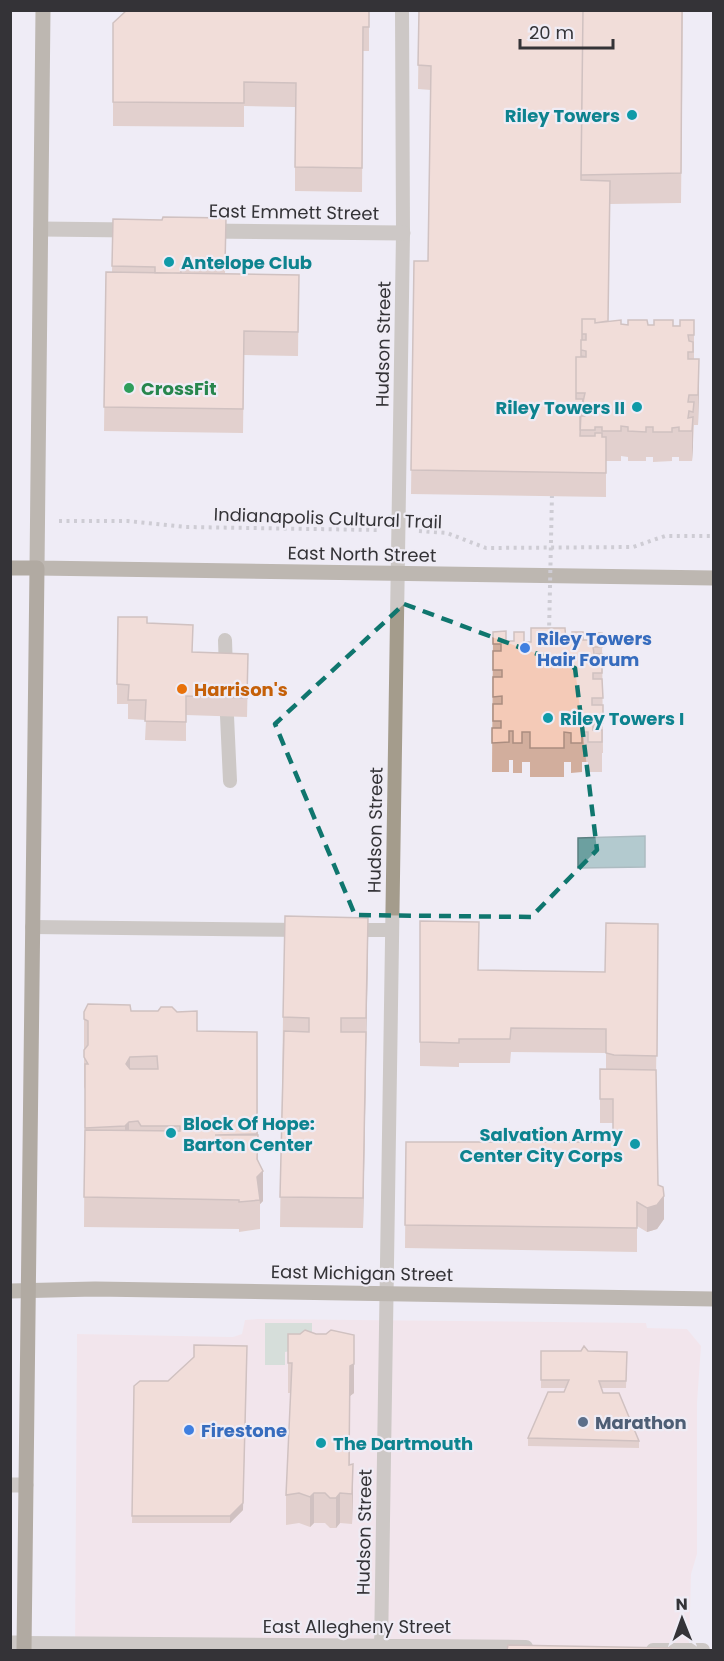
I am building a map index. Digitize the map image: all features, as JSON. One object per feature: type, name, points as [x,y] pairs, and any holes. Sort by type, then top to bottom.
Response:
[{"type":"main road","points":[[19,1646],[18,1485],[28,1292],[44,10]]},
{"type":"main road","name":"East North Street","points":[[10,568],[714,578]]},
{"type":"main road","name":"East Michigan Street","points":[[10,1291],[95,1289],[386,1292],[714,1299]]},
{"type":"street","points":[[41,229],[148,230]]},
{"type":"street","name":"East Emmett Street","points":[[196,231],[403,233]]},
{"type":"lane","name":"Hudson Street","points":[[381,1648],[403,233],[402,10]]},
{"type":"lane","points":[[225,640],[226,673]]},
{"type":"lane","points":[[227,716],[230,781]]},
{"type":"lane","points":[[33,927],[318,930]]},
{"type":"lane","points":[[340,930],[391,930]]},
{"type":"lane","name":"East Allegheny Street","points":[[19,1646],[541,1647]]},
{"type":"lane","points":[[643,1649],[703,1650]]},
{"type":"path","points":[[549,634],[552,494]]},
{"type":"path","name":"Indianapolis Cultural Trail","points":[[37,521],[128,521],[186,527],[397,530],[447,533],[486,548],[633,547],[664,536],[714,536]]},
{"type":"highlighted area","points":[[404,604],[575,668],[597,850],[531,917],[355,915],[275,724]]},
{"type":"shaded area","points":[[645,836],[645,867],[578,868],[578,838]]},
{"type":"shaded area","points":[[245,1320],[646,1323],[647,1328],[687,1329],[701,1346],[697,1403],[697,1554],[691,1574],[689,1650],[75,1650],[77,1334],[233,1337],[242,1334]]},
{"type":"shaded area","points":[[265,1323],[312,1323],[312,1347],[285,1352],[285,1365],[265,1365]]},
{"type":"building","points":[[127,10],[369,10],[369,27],[363,27],[362,168],[295,167],[296,83],[244,82],[244,103],[113,102],[113,23]]},
{"type":"building","points":[[419,10],[583,10],[581,180],[610,181],[608,321],[595,323],[595,319],[582,319],[581,356],[586,357],[576,357],[576,399],[583,399],[580,436],[595,436],[595,433],[602,433],[602,437],[606,437],[606,473],[411,470],[414,261],[428,261],[431,66],[418,65]]},
{"type":"building","name":"Riley Towers","points":[[583,10],[682,10],[681,173],[581,175]]},
{"type":"building","points":[[163,217],[226,218],[225,266],[181,265],[181,273],[155,273],[155,267],[112,266],[113,219],[162,220]]},
{"type":"building","points":[[106,272],[299,275],[298,332],[244,331],[243,409],[104,407]]},
{"type":"building","name":"Riley Towers II","points":[[582,319],[595,319],[595,323],[621,320],[621,324],[628,325],[628,320],[647,320],[648,325],[654,325],[654,320],[673,320],[673,326],[680,326],[680,320],[694,320],[694,335],[688,335],[689,341],[693,342],[693,352],[688,352],[688,359],[699,359],[698,395],[689,395],[688,402],[694,402],[693,412],[689,411],[688,418],[693,417],[692,431],[679,431],[679,427],[672,428],[672,432],[653,432],[653,427],[646,427],[646,432],[628,431],[628,427],[621,426],[621,431],[602,431],[602,427],[595,427],[595,430],[580,430],[580,416],[585,416],[585,411],[581,411],[585,393],[576,393],[576,357],[586,357],[586,351],[581,350],[581,340],[586,340],[586,334],[582,334]]},
{"type":"building","name":"Harrison's","points":[[118,617],[147,617],[147,623],[193,625],[192,652],[248,654],[247,698],[186,696],[186,722],[145,721],[146,700],[128,700],[129,685],[117,684]]},
{"type":"building","name":"Riley Towers I","points":[[531,628],[565,628],[566,642],[572,642],[572,632],[583,632],[583,640],[591,640],[591,633],[602,633],[602,647],[593,647],[594,654],[602,654],[602,673],[593,673],[593,679],[602,679],[603,698],[592,698],[592,705],[603,705],[603,723],[593,724],[593,730],[602,730],[602,742],[588,742],[588,732],[582,732],[582,743],[571,743],[571,733],[564,732],[564,748],[530,748],[530,732],[522,732],[522,743],[513,743],[513,731],[509,731],[509,742],[492,743],[492,728],[501,728],[501,721],[493,721],[493,704],[502,704],[502,696],[493,697],[493,677],[502,677],[502,670],[493,670],[493,651],[501,651],[501,644],[493,644],[493,632],[506,631],[506,641],[514,641],[514,632],[524,632],[524,642],[531,642]]},
{"type":"building","points":[[285,916],[368,918],[366,1018],[341,1018],[341,1032],[366,1032],[363,1198],[280,1197],[284,1031],[309,1032],[309,1018],[283,1017]]},
{"type":"building","points":[[420,921],[479,922],[478,970],[605,972],[606,923],[658,924],[657,1056],[606,1053],[606,1029],[511,1028],[510,1039],[459,1039],[459,1043],[420,1042]]},
{"type":"building","name":"Block Of Hope: Barton Center","points":[[88,1004],[130,1005],[131,1011],[158,1011],[161,1007],[172,1007],[177,1012],[197,1011],[197,1031],[257,1032],[257,1134],[215,1135],[258,1135],[257,1159],[263,1171],[257,1177],[260,1200],[239,1202],[239,1200],[84,1197],[85,1130],[180,1131],[180,1126],[141,1126],[138,1121],[129,1122],[125,1126],[85,1128],[85,1064],[88,1064],[84,1057],[84,1050],[88,1045],[88,1021],[84,1019],[84,1012]],"holes":[[[157,1056],[158,1069],[130,1069],[126,1064],[130,1057]]]},
{"type":"building","points":[[600,1069],[656,1070],[658,1185],[663,1187],[664,1196],[657,1205],[647,1208],[637,1202],[637,1228],[405,1225],[406,1142],[613,1142],[613,1099],[600,1099]]},
{"type":"building","name":"The Dartmouth","points":[[305,1330],[316,1334],[326,1334],[331,1330],[354,1335],[354,1364],[350,1366],[349,1465],[353,1464],[352,1494],[340,1493],[336,1498],[330,1498],[325,1493],[314,1493],[310,1497],[299,1493],[286,1495],[292,1363],[288,1363],[288,1334],[300,1334]]},
{"type":"building","name":"Firestone","points":[[194,1345],[247,1346],[243,1503],[230,1516],[132,1516],[134,1386],[140,1381],[168,1381],[194,1357]]},
{"type":"building","name":"Marathon","points":[[584,1346],[588,1351],[627,1352],[626,1381],[599,1381],[603,1393],[619,1393],[639,1441],[528,1438],[548,1392],[564,1392],[569,1380],[541,1380],[541,1351],[581,1351]]},
{"type":"building","points":[[508,1645],[671,1648],[671,1650],[507,1650]]},
{"type":"place","name":"Riley Towers","points":[[632,115]]},
{"type":"place","name":"Antelope Club","points":[[169,262]]},
{"type":"place","name":"CrossFit","points":[[129,388]]},
{"type":"place","name":"Riley Towers II","points":[[637,407]]},
{"type":"place","name":"Riley Towers Hair Forum","points":[[525,648]]},
{"type":"place","name":"Harrison's","points":[[182,689]]},
{"type":"place","name":"Riley Towers I","points":[[548,718]]},
{"type":"place","name":"Block Of Hope: Barton Center","points":[[171,1133]]},
{"type":"place","name":"Salvation Army Center City Corps","points":[[635,1144]]},
{"type":"place","name":"Marathon","points":[[583,1422]]},
{"type":"place","name":"Firestone","points":[[189,1430]]},
{"type":"place","name":"The Dartmouth","points":[[321,1443]]}]
